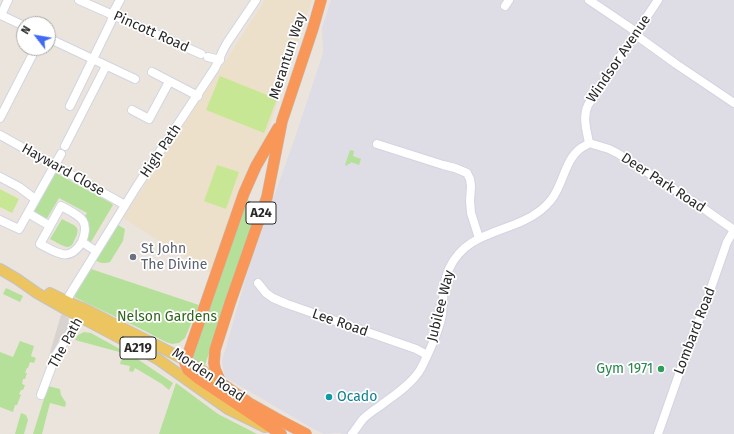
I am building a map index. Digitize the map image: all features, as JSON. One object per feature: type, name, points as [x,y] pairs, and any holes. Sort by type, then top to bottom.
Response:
[{"type":"highway","name":"Merantun Way","points":[[221,384],[214,366],[215,350],[267,197],[282,121],[321,0]]},
{"type":"highway","name":"Merantun Way","points":[[191,345],[244,193],[256,166],[282,121]]},
{"type":"highway","name":"Morden Road","points":[[191,345],[185,364],[188,370],[281,434]]},
{"type":"highway","name":"Morden Road","points":[[221,384],[249,403],[306,434]]},
{"type":"main road","name":"Morden Road","points":[[0,269],[37,293],[186,361]]},
{"type":"main road","name":"Morden Road","points":[[17,279],[40,288],[68,302],[129,343],[153,357],[198,378],[221,384]]},
{"type":"main road","points":[[198,378],[215,350]]},
{"type":"street","points":[[8,0],[0,16],[16,23]]},
{"type":"street","name":"Pincott Road","points":[[79,0],[204,56],[220,60]]},
{"type":"street","points":[[70,106],[111,22],[120,0]]},
{"type":"street","name":"High Path","points":[[68,302],[69,296],[96,251],[151,165],[198,96],[220,60],[227,43],[256,0]]},
{"type":"street","points":[[589,0],[632,29],[676,64],[734,103]]},
{"type":"street","name":"Windsor Avenue","points":[[590,144],[585,122],[586,109],[658,0]]},
{"type":"street","points":[[56,42],[135,79]]},
{"type":"street","points":[[0,118],[32,56]]},
{"type":"street","points":[[65,146],[106,66]]},
{"type":"street","points":[[152,72],[198,96]]},
{"type":"street","points":[[132,110],[149,119],[169,82]]},
{"type":"street","name":"Hayward Close","points":[[0,135],[125,205]]},
{"type":"street","points":[[377,144],[467,173],[471,186],[470,200],[472,213],[479,238]]},
{"type":"street","name":"Deer Park Road","points":[[590,144],[609,149],[617,153],[700,206],[734,230]]},
{"type":"street","name":"Jubilee Way","points":[[352,434],[364,419],[405,387],[420,371],[436,335],[442,314],[445,279],[454,259],[470,242],[531,217],[541,210],[550,202],[575,154],[581,148],[590,144]]},
{"type":"street","points":[[0,220],[19,229],[60,154]]},
{"type":"street","points":[[0,177],[19,187],[35,199]]},
{"type":"street","points":[[61,206],[80,216],[84,222],[86,229],[82,242],[77,249],[66,255],[59,254],[40,244],[61,206]]},
{"type":"street","points":[[28,213],[50,226]]},
{"type":"street","name":"Lombard Road","points":[[658,434],[692,337],[704,311],[727,242],[734,230]]},
{"type":"street","points":[[82,242],[96,251]]},
{"type":"street","name":"Lee Road","points":[[258,283],[266,293],[273,298],[294,307],[416,349],[427,355]]},
{"type":"street","name":"The Path","points":[[42,395],[51,380],[56,355],[83,313]]},
{"type":"shaded area","points":[[265,0],[312,0],[266,137],[253,159],[240,187],[210,273],[123,218]]},
{"type":"shaded area","points":[[331,0],[734,0],[734,434],[324,434],[225,377],[222,361],[249,267],[298,129],[323,53],[322,28]]},
{"type":"shaded area","points":[[63,314],[68,318],[70,327],[62,336],[48,359],[61,315]]},
{"type":"green space","points":[[220,76],[277,99],[264,133],[206,110]]},
{"type":"green space","points":[[350,150],[354,151],[353,156],[361,159],[359,165],[351,162],[347,166],[345,165]]},
{"type":"green space","points":[[217,165],[239,172],[226,209],[204,201]]},
{"type":"green space","points":[[56,173],[113,205],[91,242],[88,244],[86,243],[84,217],[87,213],[59,198],[46,220],[33,213],[32,210],[53,174]]},
{"type":"green space","points":[[0,189],[19,199],[12,213],[0,207]]},
{"type":"green space","points":[[247,200],[260,205],[205,365],[192,358]]},
{"type":"green space","points":[[62,219],[76,227],[78,232],[71,246],[68,247],[50,239]]},
{"type":"green space","points":[[118,225],[125,229],[123,241],[110,262],[103,263],[96,261]]},
{"type":"green space","name":"Nelson Gardens","points":[[91,269],[199,305],[185,338],[179,343],[172,344],[166,342],[74,297]]},
{"type":"green space","points":[[6,288],[23,296],[20,302],[3,294]]},
{"type":"green space","points":[[84,332],[91,333],[136,358],[173,383],[169,390],[162,384],[135,368],[133,372],[129,371],[130,366],[120,364],[123,353],[75,340],[78,335]]},
{"type":"green space","points":[[20,341],[34,346],[31,356],[36,358],[34,363],[30,362],[27,368],[25,373],[27,373],[22,384],[25,385],[19,394],[21,395],[13,412],[0,407],[0,352],[13,357]]},
{"type":"green space","points":[[176,383],[218,414],[257,434],[159,434]]},
{"type":"green space","points":[[48,386],[60,389],[61,395],[66,403],[65,407],[50,403],[42,434],[33,434]]},
{"type":"green space","points":[[21,413],[26,415],[28,420],[24,434],[15,434]]},
{"type":"place","name":"St John The Divine","points":[[133,257]]},
{"type":"place","name":"Gym 1971","points":[[661,369]]},
{"type":"place","name":"Ocado","points":[[329,397]]}]
